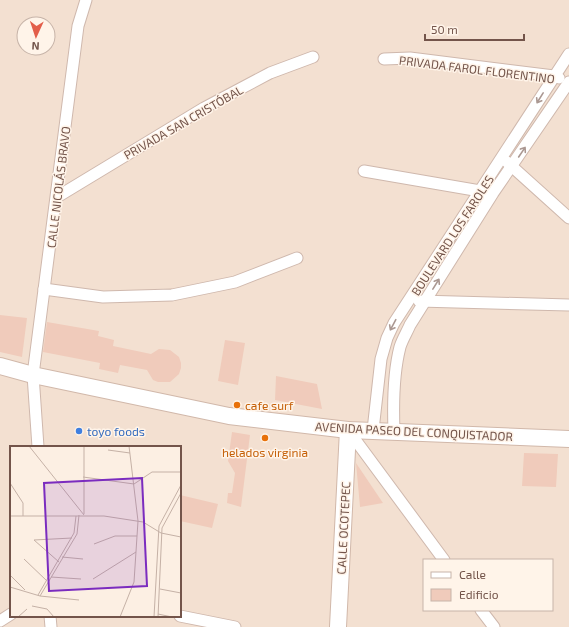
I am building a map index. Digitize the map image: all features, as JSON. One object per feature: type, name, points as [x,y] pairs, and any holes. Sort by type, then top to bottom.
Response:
[{"type":"main road","name":"AVENIDA PASEO DEL CONQUISTADOR","points":[[0,366],[33,375],[229,416],[348,430],[569,438]]},
{"type":"main road","name":"CALLE OCOTEPEC","points":[[338,627],[348,430]]},
{"type":"street","name":"CALLE NICOLÁS BRAVO","points":[[38,446],[33,375],[78,26],[86,0]]},
{"type":"street","name":"BOULEVARD LOS FAROLES","points":[[374,430],[381,359],[387,338],[394,323],[569,54]]},
{"type":"street","name":"PRIVADA SAN CRISTÓBAL","points":[[57,197],[204,108],[270,73],[313,57]]},
{"type":"street","name":"PRIVADA FAROL FLORENTINO","points":[[384,59],[410,58],[554,76],[569,82]]},
{"type":"street","name":"BOULEVARD LOS FAROLES","points":[[394,431],[394,397],[397,360],[401,345],[410,325],[493,193],[513,166],[569,82]]},
{"type":"street","points":[[502,158],[513,166],[569,218]]},
{"type":"street","points":[[364,171],[493,193]]},
{"type":"street","points":[[44,289],[103,297],[172,295],[235,282],[297,258]]},
{"type":"street","points":[[409,300],[569,305]]},
{"type":"street","points":[[348,430],[443,559]]},
{"type":"street","points":[[482,611],[494,627]]},
{"type":"street","points":[[0,621],[10,615]]},
{"type":"street","points":[[181,616],[235,627]]},
{"type":"shaded area","points":[[0,0],[569,0],[569,627],[0,627]]},
{"type":"building","points":[[0,315],[27,318],[22,357],[0,352]]},
{"type":"building","points":[[47,322],[99,331],[98,336],[114,340],[113,346],[151,354],[159,349],[170,350],[179,357],[181,368],[179,374],[170,382],[158,382],[153,380],[147,370],[120,365],[118,373],[99,369],[100,363],[43,352]]},
{"type":"building","points":[[225,340],[245,343],[238,385],[218,381]]},
{"type":"building","points":[[276,376],[317,384],[322,409],[275,400]]},
{"type":"building","points":[[232,432],[250,435],[241,507],[227,503],[228,493],[232,493],[235,473],[228,461]]},
{"type":"building","points":[[524,453],[558,454],[556,487],[522,486]]},
{"type":"building","points":[[356,463],[383,503],[360,507]]},
{"type":"building","points":[[181,495],[218,504],[212,528],[181,521]]},
{"type":"place","name":"cafe surf","points":[[237,405]]},
{"type":"place","name":"toyo foods","points":[[79,431]]},
{"type":"place","name":"helados virginia","points":[[265,438]]}]
